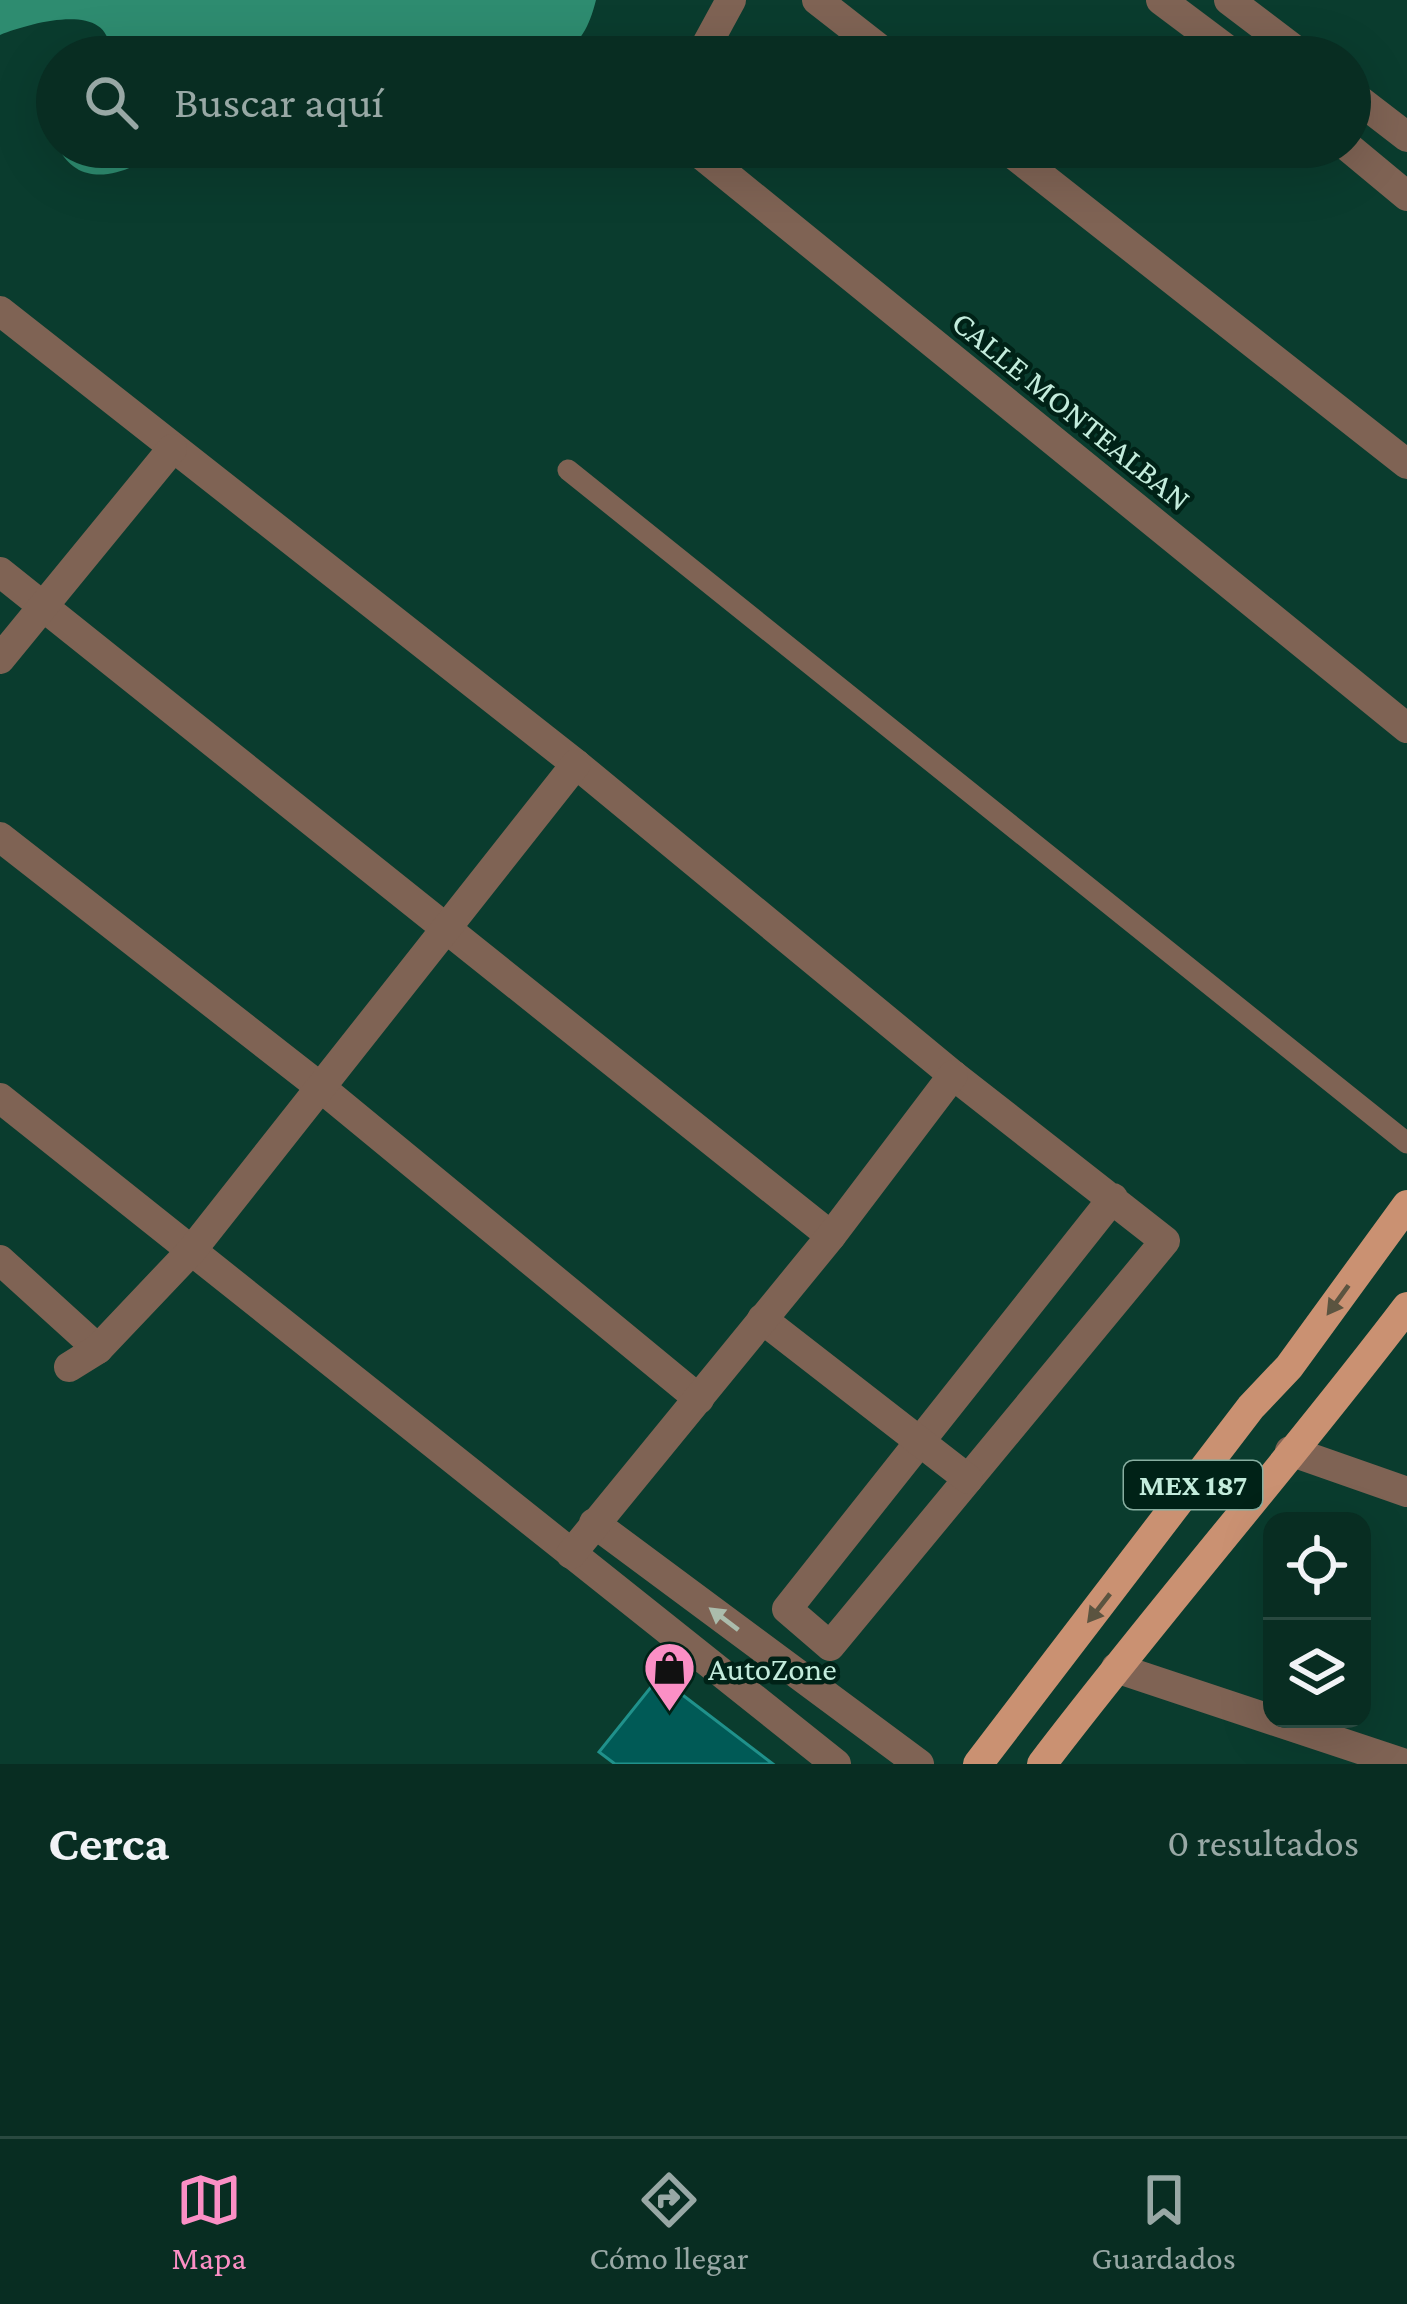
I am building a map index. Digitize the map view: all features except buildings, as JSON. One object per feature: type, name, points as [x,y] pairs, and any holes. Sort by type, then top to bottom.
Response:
[{"type":"main road","name":"MEX 187","points":[[978,1764],[1251,1407],[1289,1367],[1407,1205]]},
{"type":"main road","name":"MEX 187","points":[[1042,1764],[1407,1307]]},
{"type":"main road","points":[[1160,1529],[1203,1557]]},
{"type":"street","points":[[711,36],[731,0]]},
{"type":"street","points":[[817,0],[863,36]]},
{"type":"street","points":[[1161,0],[1209,36]]},
{"type":"street","points":[[1229,0],[1276,36]]},
{"type":"street","points":[[1371,109],[1407,137]]},
{"type":"street","points":[[1371,166],[1407,196]]},
{"type":"street","name":"CALLE MONTEALBAN","points":[[718,168],[1407,728]]},
{"type":"street","points":[[1031,168],[1407,464]]},
{"type":"street","points":[[0,311],[576,764],[953,1076],[1113,1198],[1165,1241],[830,1646],[787,1609],[1113,1198]]},
{"type":"street","points":[[0,659],[172,449]]},
{"type":"street","points":[[0,572],[831,1236]]},
{"type":"street","points":[[69,1367],[98,1349],[192,1250],[576,764]]},
{"type":"street","points":[[0,836],[320,1088],[699,1399]]},
{"type":"street","points":[[571,1554],[831,1236],[953,1076]]},
{"type":"street","points":[[0,1098],[836,1764]]},
{"type":"street","points":[[0,1260],[98,1349]]},
{"type":"street","points":[[762,1319],[968,1479]]},
{"type":"street","points":[[1291,1451],[1407,1492]]},
{"type":"street","points":[[594,1523],[909,1761]]},
{"type":"street","points":[[1116,1668],[1405,1764]]},
{"type":"lane","points":[[568,470],[1407,1143]]},
{"type":"shaded area","points":[[0,0],[596,0],[581,36],[106,36],[87,21],[71,19],[0,35]]},
{"type":"shaded area","points":[[77,168],[128,168],[108,174]]},
{"type":"place","name":"AutoZone","points":[[669,1714]]}]
